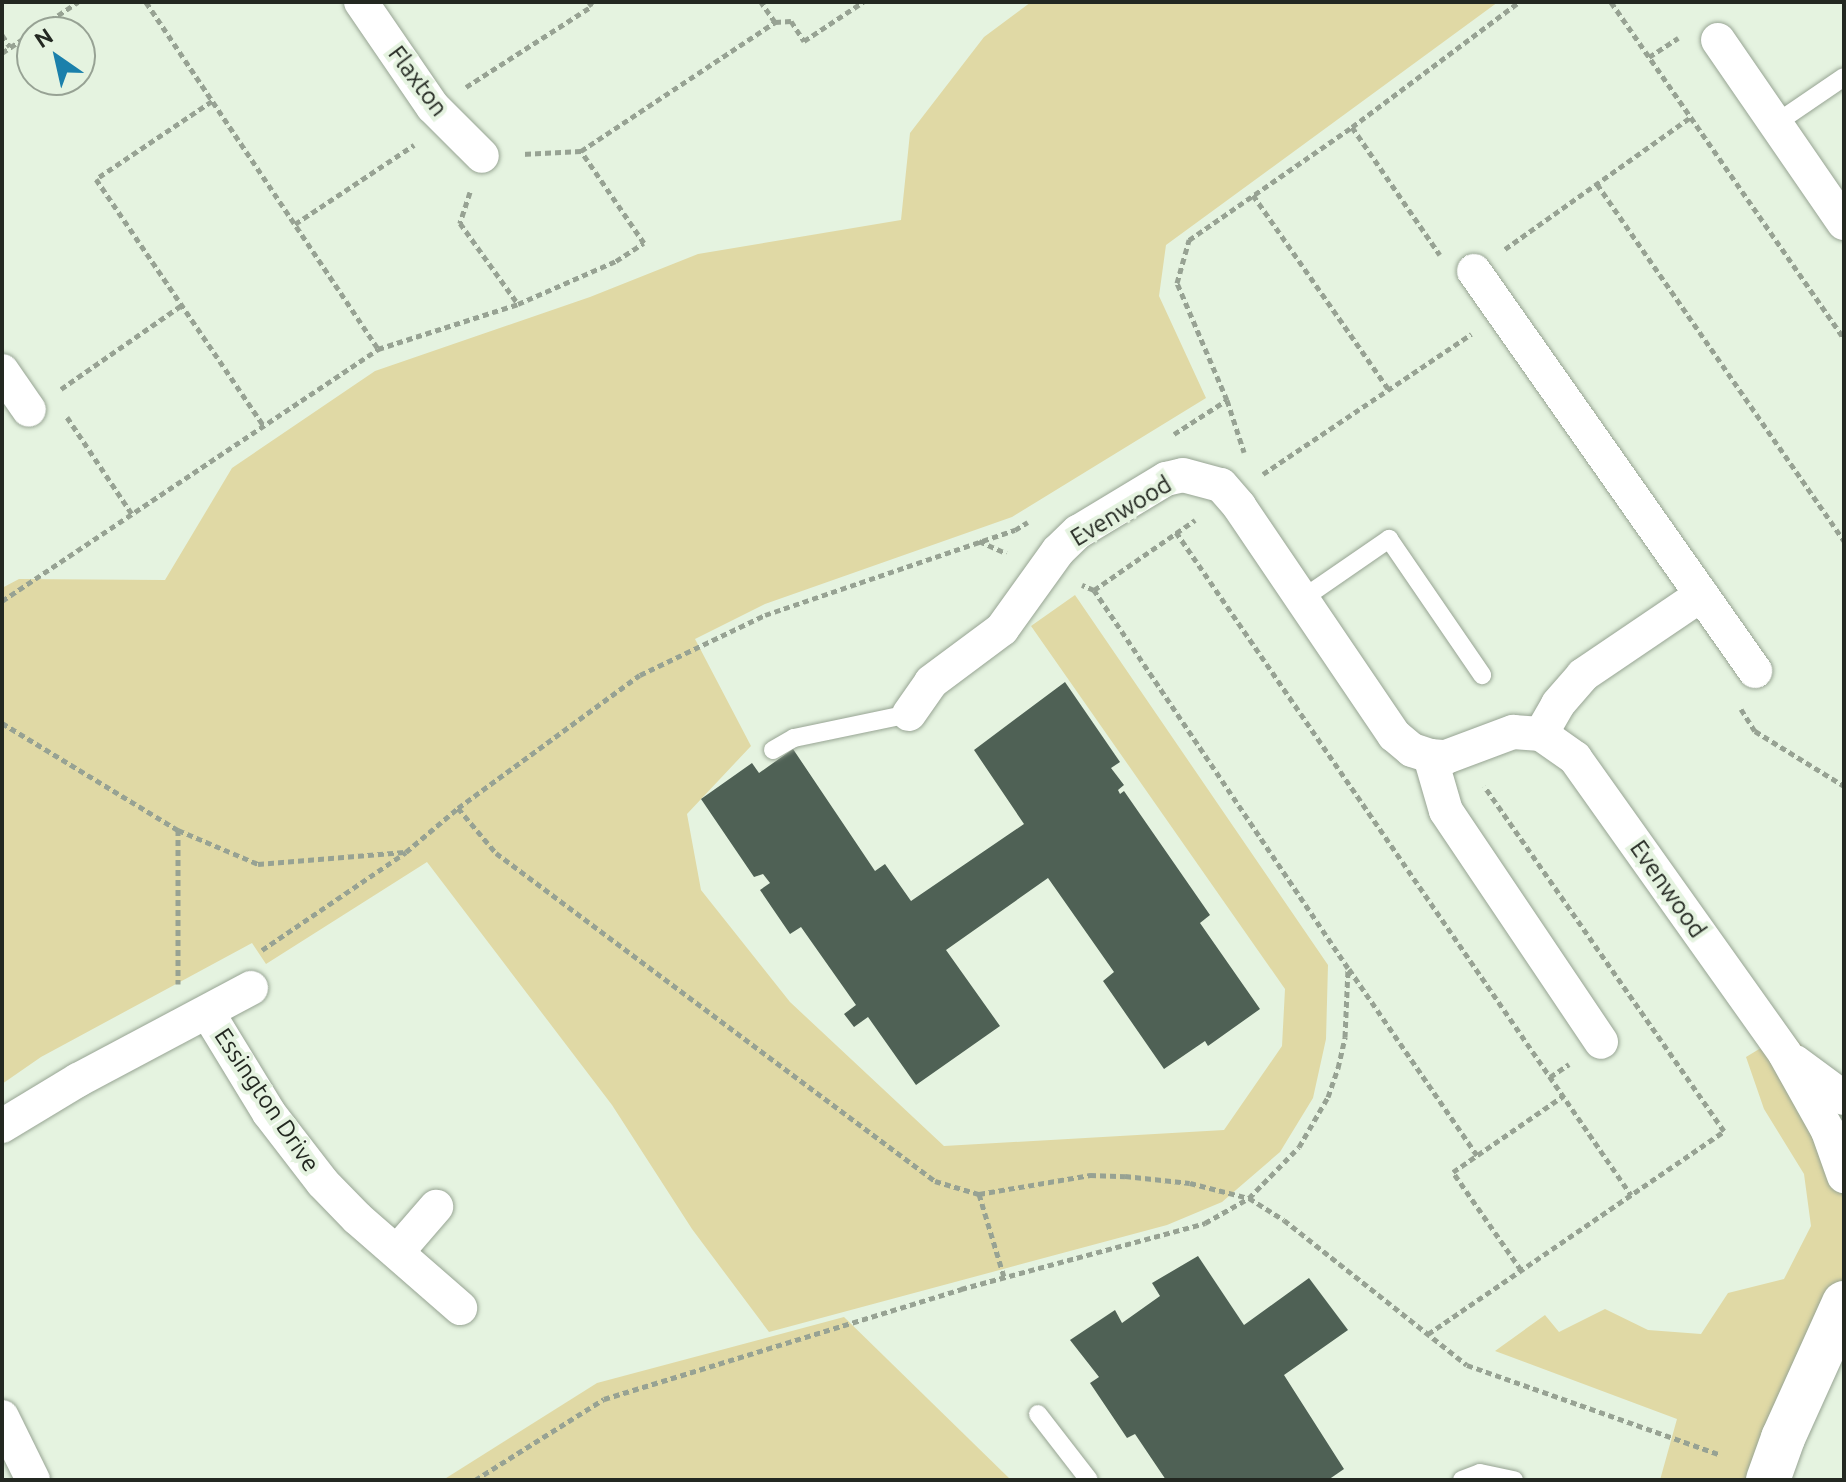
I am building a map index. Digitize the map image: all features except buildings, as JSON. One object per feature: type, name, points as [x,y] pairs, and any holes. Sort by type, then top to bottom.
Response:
[{"type":"street","name":"Flaxton","points":[[361,2],[441,114],[482,156]]},
{"type":"street","points":[[1718,40],[1844,223]]},
{"type":"street","points":[[1474,271],[1755,671]]},
{"type":"street","points":[[2,371],[47,405]]},
{"type":"street","name":"Evenwood","points":[[909,714],[931,682],[1002,629],[1058,551],[1078,532],[1166,479],[1183,475],[1221,485],[1239,506],[1394,735],[1412,750],[1430,756]]},
{"type":"street","points":[[1601,1042],[1446,811],[1430,756],[1460,752],[1513,732],[1541,734],[1563,697],[1583,675],[1701,595]]},
{"type":"street","name":"Evenwood","points":[[1541,734],[1575,758],[1785,1054],[1828,1131],[1844,1176]]},
{"type":"street","name":"Essington Drive","points":[[2,1126],[78,1080],[198,1018],[252,972]]},
{"type":"street","name":"Essington Drive","points":[[198,1018],[296,1150],[357,1218],[460,1308]]},
{"type":"street","name":"Evenwood","points":[[1785,1054],[1844,1098]]},
{"type":"street","points":[[397,1252],[436,1207]]},
{"type":"street","points":[[1768,1480],[1794,1412],[1844,1303]]},
{"type":"street","points":[[2,1417],[33,1480]]},
{"type":"lane","points":[[1775,124],[1844,77]]},
{"type":"lane","points":[[1302,599],[1389,539],[1482,675]]},
{"type":"lane","points":[[773,750],[794,738],[909,714]]},
{"type":"lane","points":[[1038,1414],[1089,1480]]},
{"type":"lane","points":[[1462,1480],[1480,1473],[1514,1480]]},
{"type":"path","points":[[57,16],[78,2]]},
{"type":"path","points":[[146,2],[378,349]]},
{"type":"path","points":[[295,224],[592,6],[589,2]]},
{"type":"path","points":[[761,2],[775,22]]},
{"type":"path","points":[[518,304],[460,223],[482,156],[581,151],[775,22],[791,21],[804,41],[863,2]]},
{"type":"path","points":[[1245,456],[1227,400],[1177,283],[1189,240],[1352,127],[1519,2]]},
{"type":"path","points":[[1611,2],[1844,338]]},
{"type":"path","points":[[2,35],[10,47]]},
{"type":"path","points":[[2,53],[16,43]]},
{"type":"path","points":[[212,101],[96,179],[264,426]]},
{"type":"path","points":[[1352,127],[1458,282],[1691,117]]},
{"type":"path","points":[[2,601],[378,349],[518,304],[616,261],[644,243],[581,151]]},
{"type":"path","points":[[1597,184],[1844,541]]},
{"type":"path","points":[[1253,195],[1389,390]]},
{"type":"path","points":[[132,514],[47,405],[182,305]]},
{"type":"path","points":[[1254,480],[1503,313]]},
{"type":"path","points":[[1173,435],[1227,400]]},
{"type":"path","points":[[1229,442],[1241,444]]},
{"type":"path","points":[[252,972],[458,808],[640,675],[765,615],[1015,530],[1041,514]]},
{"type":"path","points":[[1094,590],[1198,518]]},
{"type":"path","points":[[1176,532],[1631,1195]]},
{"type":"path","points":[[979,541],[1021,559]]},
{"type":"path","points":[[1069,580],[1094,590],[1477,1155]]},
{"type":"path","points":[[2,723],[178,830],[258,864],[406,852]]},
{"type":"path","points":[[458,808],[496,853],[935,1181],[979,1194],[1102,1176],[1160,1178],[1249,1198],[1284,1220],[1467,1365],[1719,1454]]},
{"type":"path","points":[[178,830],[178,998],[198,1018]]},
{"type":"path","points":[[475,1480],[604,1399],[1004,1277],[1205,1223],[1249,1198],[1299,1147],[1328,1097],[1345,1037],[1348,968]]},
{"type":"path","points":[[1521,1270],[1453,1172],[1563,1096]]},
{"type":"path","points":[[979,1194],[1004,1277]]},
{"type":"shaded area","points":[[1031,2],[1498,2],[1166,245],[1159,296],[1206,398],[1012,517],[765,604],[695,639],[751,746],[687,814],[701,890],[790,1002],[944,1146],[1224,1130],[1282,1046],[1285,989],[1031,626],[1075,595],[1328,965],[1326,1039],[1313,1098],[1280,1152],[1222,1202],[1167,1225],[769,1332],[692,1229],[612,1105],[427,862],[266,964],[252,943],[41,1057],[2,1084],[2,588],[19,579],[165,580],[232,468],[375,371],[590,297],[698,254],[901,220],[910,133],[984,37]]},
{"type":"shaded area","points":[[1789,1031],[1824,1071],[1844,1141],[1844,1287],[1752,1480],[1660,1480],[1677,1419],[1495,1351],[1545,1315],[1559,1332],[1605,1309],[1648,1330],[1701,1334],[1728,1293],[1784,1279],[1811,1226],[1804,1174],[1764,1109],[1746,1057]]},
{"type":"shaded area","points":[[844,1317],[1011,1480],[443,1480],[597,1383]]}]
